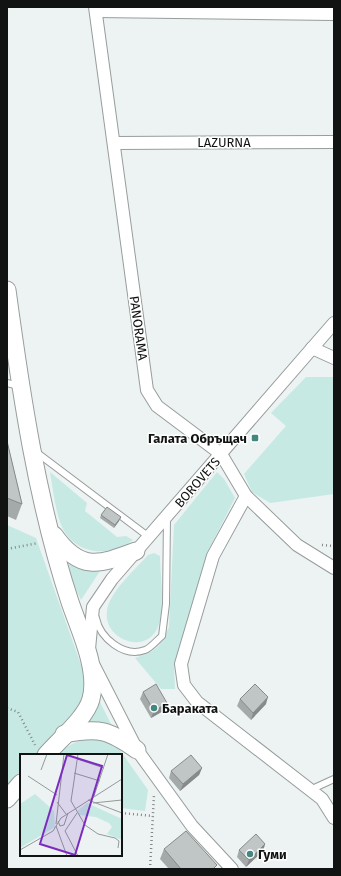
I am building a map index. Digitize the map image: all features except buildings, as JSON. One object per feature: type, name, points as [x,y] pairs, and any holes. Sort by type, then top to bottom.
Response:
[{"type":"main road","points":[[7,290],[14,384],[32,449],[50,530],[69,600],[88,654],[92,678],[91,699],[81,717],[64,734],[42,752]]},
{"type":"main road","points":[[50,530],[64,550],[80,560],[94,562],[110,561],[136,551]]},
{"type":"main road","points":[[64,734],[83,730],[100,730],[118,736],[137,750]]},
{"type":"main road","points":[[7,799],[20,784]]},
{"type":"street","points":[[95,9],[227,10],[334,14]]},
{"type":"street","name":"PANORAMA","points":[[95,9],[148,390],[156,406],[221,454],[246,496],[297,545],[334,568]]},
{"type":"street","name":"LAZURNA","points":[[114,142],[334,142]]},
{"type":"street","name":"BOROVETS","points":[[88,654],[93,607],[112,579],[334,323]]},
{"type":"street","points":[[312,348],[334,358]]},
{"type":"street","points":[[246,496],[213,556],[181,664],[184,685],[196,702],[322,799],[334,818]]},
{"type":"street","points":[[88,654],[137,750],[192,826],[232,869]]},
{"type":"lane","points":[[32,449],[149,537]]},
{"type":"lane","points":[[93,607],[98,628],[106,640],[130,652],[146,650],[162,636],[166,604],[167,516]]},
{"type":"lane","points":[[310,790],[334,779]]},
{"type":"path","points":[[7,550],[41,543],[55,548]]},
{"type":"path","points":[[7,708],[18,712],[42,752]]},
{"type":"path","points":[[150,869],[156,776]]},
{"type":"path","points":[[122,813],[153,816]]},
{"type":"shaded area","points":[[306,377],[334,377],[334,494],[270,503],[252,492],[244,474],[286,426],[271,413]]},
{"type":"shaded area","points":[[50,472],[87,503],[85,511],[117,537],[126,536],[133,540],[114,550],[104,551],[94,551],[75,543],[62,527],[54,500]]},
{"type":"shaded area","points":[[217,472],[224,479],[235,498],[208,551],[174,667],[175,689],[161,689],[135,658],[153,651],[163,640],[169,627],[174,525]]},
{"type":"shaded area","points":[[7,525],[36,538],[86,679],[80,700],[69,720],[40,754],[20,754],[20,775],[7,789]]},
{"type":"shaded area","points":[[154,553],[160,556],[162,603],[160,622],[151,637],[143,641],[134,642],[126,640],[118,636],[111,629],[107,621],[109,604],[124,581],[148,555]]},
{"type":"shaded area","points":[[68,563],[84,567],[102,568],[81,600],[73,583]]},
{"type":"shaded area","points":[[95,692],[114,730],[79,725]]},
{"type":"shaded area","points":[[102,737],[117,746],[148,790],[145,811],[122,808],[122,754],[59,754],[73,744]]},
{"type":"place","name":"Галата Обръщач","points":[[255,438]]},
{"type":"place","name":"Бараката","points":[[154,708]]},
{"type":"place","name":"Гуми","points":[[250,854]]}]
